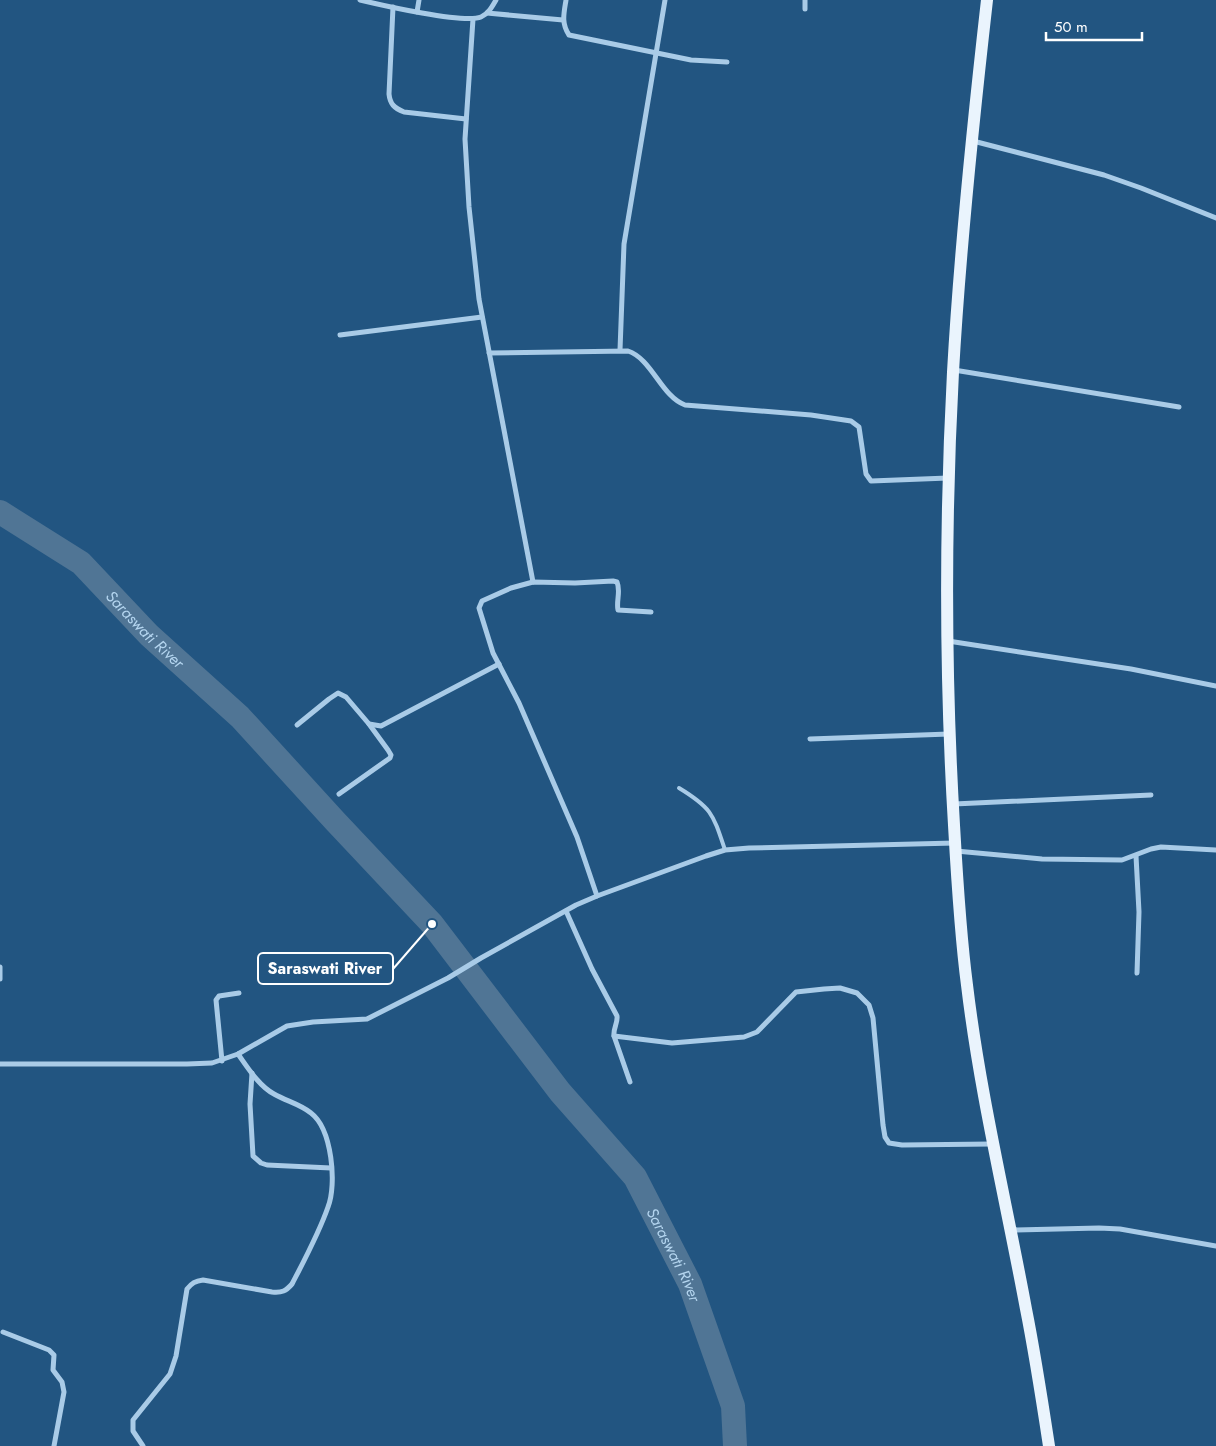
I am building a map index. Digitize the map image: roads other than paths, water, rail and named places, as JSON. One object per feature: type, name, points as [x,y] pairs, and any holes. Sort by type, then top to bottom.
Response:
[{"type":"main road","points":[[987,0],[953,370],[949,478],[947,641],[949,734],[960,927],[967,987],[993,1144],[1038,1375],[1049,1446]]},
{"type":"street","points":[[360,0],[393,8],[473,19],[487,13],[563,20]]},
{"type":"street","points":[[417,12],[419,0]]},
{"type":"street","points":[[487,13],[496,0]]},
{"type":"street","points":[[566,0],[563,20],[569,35],[655,54],[699,61],[727,62]]},
{"type":"street","points":[[620,350],[624,244],[665,0]]},
{"type":"street","points":[[805,0],[805,9]]},
{"type":"street","points":[[393,8],[389,94],[392,104],[396,109],[404,112],[466,119]]},
{"type":"street","points":[[473,19],[466,119],[469,207],[482,316],[533,582]]},
{"type":"street","points":[[973,141],[1104,175],[1216,218]]},
{"type":"street","points":[[340,334],[482,316]]},
{"type":"street","points":[[489,353],[628,351],[637,355],[676,400],[685,405],[811,415],[850,421],[856,424],[859,427],[866,474],[871,481],[949,478]]},
{"type":"street","points":[[953,370],[1179,407]]},
{"type":"street","points":[[597,896],[577,837],[520,703],[490,644],[479,608],[480,604],[511,588],[533,582],[575,583],[613,581],[617,582],[619,586],[618,610],[651,612]]},
{"type":"street","points":[[947,641],[1131,669],[1216,686]]},
{"type":"street","points":[[369,724],[381,726],[391,722],[499,664]]},
{"type":"street","points":[[297,725],[329,698],[338,693],[346,697],[388,750],[391,755],[390,758],[340,794]]},
{"type":"street","points":[[810,739],[949,734]]},
{"type":"street","points":[[953,804],[1151,795]]},
{"type":"street","points":[[0,1064],[187,1064],[222,1060],[238,1054],[286,1026],[313,1022],[367,1019],[448,978],[566,910],[597,896],[725,850],[955,847],[1068,860],[1122,860],[1161,847],[1216,850]]},
{"type":"street","points":[[1136,856],[1139,912],[1137,973]]},
{"type":"street","points":[[566,910],[592,969],[617,1016],[617,1022],[613,1028],[614,1036],[630,1082]]},
{"type":"street","points":[[0,967],[0,979]]},
{"type":"street","points":[[614,1036],[672,1043],[744,1037],[757,1032],[796,992],[824,988],[852,990],[864,998],[873,1018],[883,1125],[888,1143],[902,1145],[993,1144]]},
{"type":"street","points":[[222,1060],[216,1000],[219,996],[239,993]]},
{"type":"street","points":[[143,1446],[132,1431],[132,1420],[170,1374],[176,1356],[187,1289],[191,1283],[196,1280],[203,1280],[272,1292],[287,1290],[292,1284],[328,1207],[332,1187],[329,1146],[326,1134],[319,1120],[302,1108],[272,1093],[252,1073],[238,1054]]},
{"type":"street","points":[[252,1073],[250,1121],[253,1156],[267,1165],[331,1168]]},
{"type":"street","points":[[1010,1230],[1120,1229],[1216,1246]]},
{"type":"street","points":[[3,1332],[49,1350],[54,1355],[53,1370],[62,1382],[64,1392],[54,1446]]},
{"type":"lane","points":[[679,788],[699,800],[709,811],[715,820],[725,850]]},
{"type":"waterway","name":"Saraswati River","points":[[0,512],[81,563],[149,635],[240,717],[432,924],[560,1092],[635,1177],[690,1284],[733,1406],[735,1446]]},
{"type":"place","name":"Saraswati River","points":[[432,924]]}]
